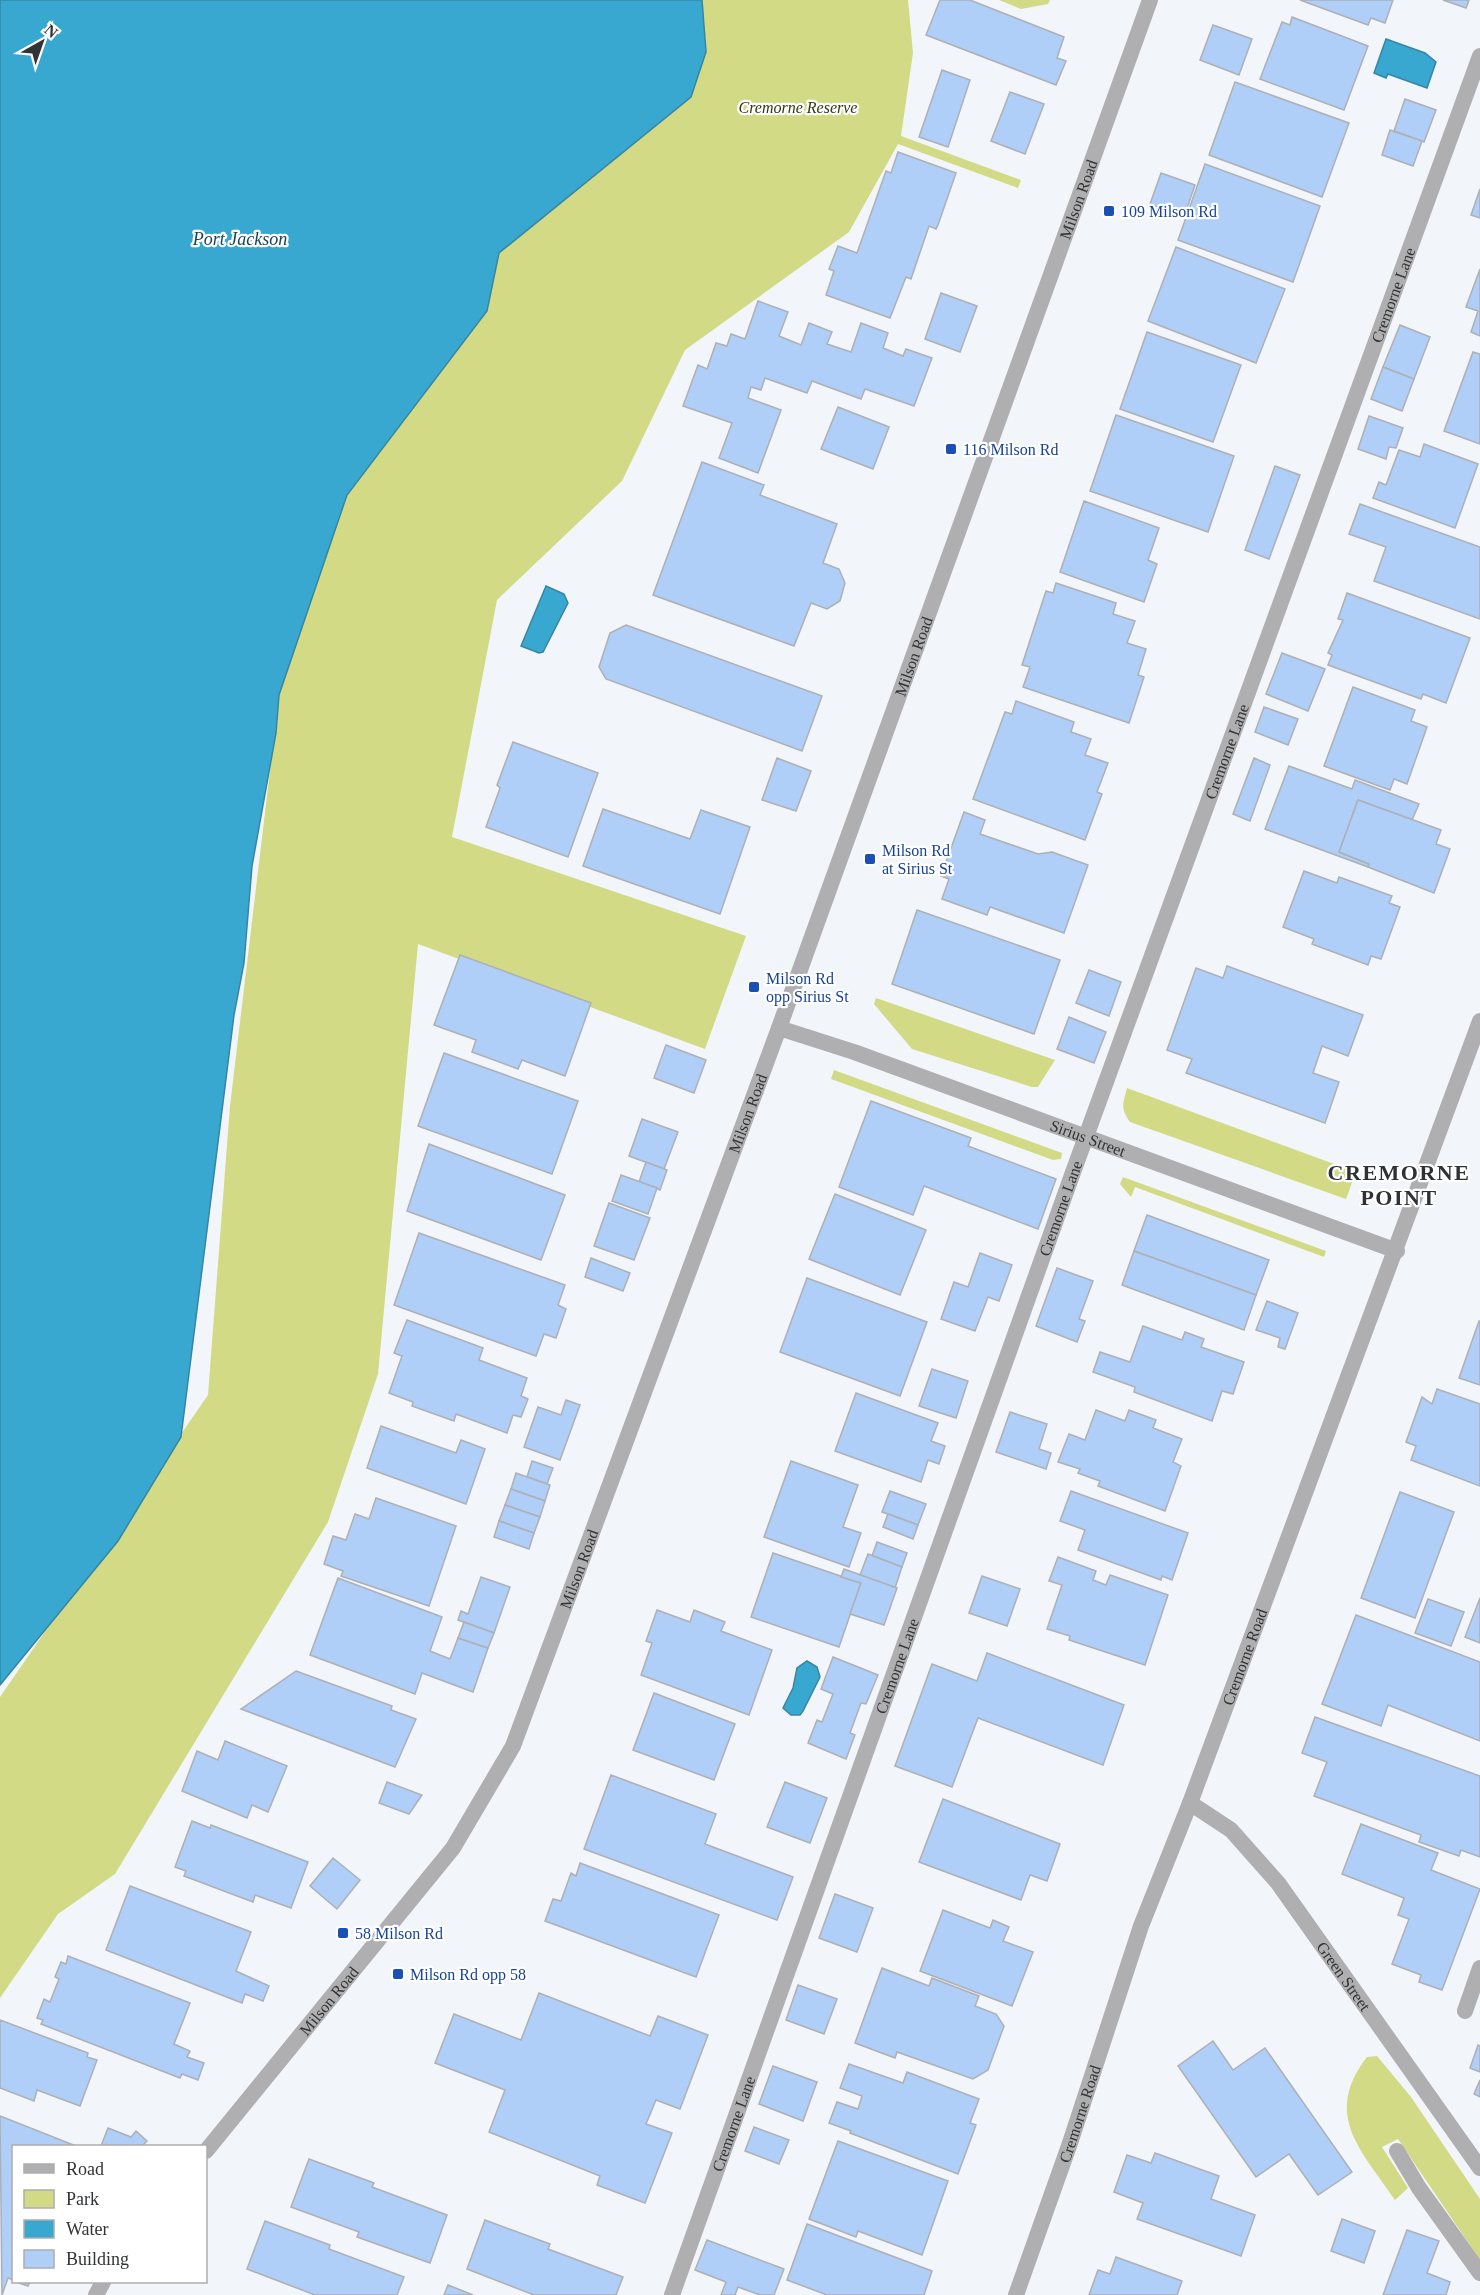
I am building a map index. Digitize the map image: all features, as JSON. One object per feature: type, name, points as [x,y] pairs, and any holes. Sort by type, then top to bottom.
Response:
[{"type":"street","name":"Milson Road","points":[[207,2150],[453,1848],[502,1769],[513,1746],[779,1028],[1150,0]]},
{"type":"street","name":"Cremorne Lane","points":[[672,2295],[1086,1136],[1480,56]]},
{"type":"street","name":"Cremorne Road","points":[[1016,2295],[1070,2143],[1141,1926],[1190,1803],[1397,1251],[1480,1021]]},
{"type":"street","name":"Sirius Street","points":[[779,1028],[854,1052],[1397,1251]]},
{"type":"street","name":"Green Street","points":[[1190,1803],[1231,1830],[1278,1883],[1480,2168]]},
{"type":"street","points":[[1465,2011],[1480,1968]]},
{"type":"street","points":[[1397,2151],[1419,2188],[1480,2273]]},
{"type":"green space","name":"Cremorne Reserve","points":[[702,0],[908,0],[913,53],[901,136],[1021,180],[1018,188],[898,144],[849,232],[685,350],[622,481],[497,600],[452,837],[746,936],[705,1049],[418,944],[378,1374],[328,1522],[115,1874],[58,1914],[0,1998],[0,1697],[208,1395],[230,1106],[279,695],[347,495],[487,311],[499,253],[691,97],[706,52]]},
{"type":"green space","points":[[999,0],[1050,0],[1048,4],[1021,9]]},
{"type":"green space","points":[[876,998],[1055,1060],[1038,1087],[1032,1087],[912,1049],[874,1004]]},
{"type":"green space","points":[[834,1070],[1062,1153],[1061,1159],[1053,1160],[831,1079]]},
{"type":"green space","points":[[1127,1088],[1356,1172],[1346,1199],[1130,1122],[1123,1105]]},
{"type":"green space","points":[[1123,1177],[1326,1251],[1324,1257],[1135,1187],[1131,1197],[1120,1184]]},
{"type":"green space","points":[[1377,2056],[1411,2097],[1480,2199],[1480,2260],[1398,2139],[1382,2147],[1408,2188],[1395,2200],[1360,2149],[1347,2115],[1348,2097],[1354,2078],[1367,2057]]},
{"type":"water","name":"Port Jackson","points":[[0,0],[702,0],[706,52],[691,97],[499,253],[487,311],[347,495],[279,695],[276,733],[252,866],[244,963],[234,1015],[181,1437],[118,1541],[0,1685]]},
{"type":"water","points":[[1386,39],[1425,53],[1436,62],[1427,88],[1388,74],[1386,78],[1374,73]]},
{"type":"water","points":[[546,586],[564,594],[568,603],[543,652],[539,653],[521,646]]},
{"type":"water","points":[[807,1661],[817,1667],[820,1677],[800,1715],[791,1715],[783,1708],[793,1688],[797,1668]]},
{"type":"building","points":[[940,0],[970,0],[1064,37],[1057,58],[1066,61],[1056,85],[926,35]]},
{"type":"building","points":[[1300,0],[1393,0],[1385,23],[1371,18],[1368,25]]},
{"type":"building","points":[[1443,0],[1469,0],[1466,8]]},
{"type":"building","points":[[1292,17],[1368,46],[1344,110],[1260,79],[1282,22],[1290,25]]},
{"type":"building","points":[[1213,25],[1252,39],[1239,75],[1200,60]]},
{"type":"building","points":[[942,70],[970,80],[948,147],[919,137]]},
{"type":"building","points":[[1235,82],[1349,123],[1322,197],[1209,155]]},
{"type":"building","points":[[1010,92],[1044,104],[1025,154],[991,141]]},
{"type":"building","points":[[1405,99],[1436,110],[1424,142],[1394,131]]},
{"type":"building","points":[[1390,130],[1422,141],[1413,166],[1382,155]]},
{"type":"building","points":[[898,152],[956,173],[938,225],[936,229],[929,226],[911,279],[906,277],[890,318],[826,295],[834,271],[829,269],[838,246],[857,253],[886,171],[891,173]]},
{"type":"building","points":[[1205,164],[1320,206],[1293,282],[1178,240]]},
{"type":"building","points":[[1161,173],[1195,185],[1184,217],[1150,204]]},
{"type":"building","points":[[1480,189],[1480,218],[1471,215]]},
{"type":"building","points":[[1176,247],[1285,289],[1256,363],[1148,321]]},
{"type":"building","points":[[1480,269],[1480,336],[1471,332],[1478,311],[1466,307]]},
{"type":"building","points":[[941,293],[977,306],[960,352],[925,339]]},
{"type":"building","points":[[758,301],[788,312],[779,336],[801,345],[809,323],[832,332],[827,344],[851,352],[861,323],[888,333],[883,348],[903,356],[906,349],[932,358],[914,406],[865,389],[861,399],[812,381],[807,393],[765,378],[761,390],[751,387],[748,398],[781,410],[758,473],[719,458],[732,423],[683,406],[698,365],[707,369],[716,343],[727,346],[731,334],[745,339]]},
{"type":"building","points":[[1400,325],[1430,337],[1414,379],[1383,367]]},
{"type":"building","points":[[1147,332],[1241,365],[1213,442],[1120,409]]},
{"type":"building","points":[[1473,352],[1480,354],[1480,444],[1444,431]]},
{"type":"building","points":[[1383,367],[1414,379],[1402,411],[1371,399]]},
{"type":"building","points":[[838,407],[889,427],[873,469],[821,449]]},
{"type":"building","points":[[1116,415],[1234,456],[1208,532],[1090,491]]},
{"type":"building","points":[[1369,416],[1403,428],[1396,448],[1389,447],[1386,459],[1358,449]]},
{"type":"building","points":[[1424,444],[1478,464],[1455,528],[1373,498],[1379,482],[1386,485],[1399,450],[1420,457]]},
{"type":"building","points":[[702,462],[764,485],[760,495],[837,524],[823,563],[839,569],[845,583],[840,601],[827,609],[811,603],[794,646],[653,595]]},
{"type":"building","points":[[1275,466],[1300,475],[1269,559],[1245,550]]},
{"type":"building","points":[[1084,501],[1159,528],[1148,560],[1157,564],[1144,602],[1060,572]]},
{"type":"building","points":[[1360,504],[1480,547],[1480,619],[1374,581],[1386,547],[1349,534]]},
{"type":"building","points":[[1056,583],[1116,603],[1113,614],[1135,621],[1127,643],[1146,649],[1138,675],[1144,677],[1129,723],[1023,687],[1030,667],[1022,665],[1046,591],[1053,593]]},
{"type":"building","points":[[1347,593],[1470,638],[1446,703],[1423,694],[1421,699],[1328,665],[1332,655],[1328,653],[1343,620],[1338,619]]},
{"type":"building","points":[[626,625],[822,696],[802,751],[606,679],[599,667],[610,633]]},
{"type":"building","points":[[1282,653],[1325,669],[1308,711],[1266,694]]},
{"type":"building","points":[[1353,687],[1415,710],[1411,721],[1427,727],[1407,784],[1394,779],[1390,790],[1324,766]]},
{"type":"building","points":[[1016,701],[1074,722],[1071,732],[1091,739],[1085,755],[1108,763],[1097,792],[1102,794],[1085,840],[973,799],[1005,712],[1012,714]]},
{"type":"building","points":[[1264,707],[1298,719],[1288,745],[1255,732]]},
{"type":"building","points":[[513,742],[598,773],[568,857],[486,827],[500,788],[497,785]]},
{"type":"building","points":[[777,758],[811,771],[796,811],[762,800]]},
{"type":"building","points":[[1254,758],[1270,765],[1250,821],[1233,814]]},
{"type":"building","points":[[1289,766],[1352,789],[1355,780],[1419,804],[1412,820],[1358,800],[1339,852],[1369,864],[1368,867],[1265,829]]},
{"type":"building","points":[[1358,800],[1441,830],[1436,844],[1450,849],[1434,893],[1368,867],[1369,864],[1339,852]]},
{"type":"building","points":[[603,809],[690,839],[701,810],[750,827],[720,914],[583,866]]},
{"type":"building","points":[[964,812],[985,820],[980,834],[1038,854],[1052,852],[1088,865],[1064,933],[990,907],[987,915],[942,899],[949,879],[941,876]]},
{"type":"building","points":[[1304,871],[1337,883],[1339,877],[1392,896],[1389,903],[1400,907],[1381,959],[1371,956],[1368,965],[1312,944],[1314,939],[1283,927]]},
{"type":"building","points":[[917,910],[1060,960],[1034,1034],[892,984]]},
{"type":"building","points":[[460,955],[591,1003],[565,1076],[522,1060],[518,1069],[472,1052],[476,1040],[434,1025]]},
{"type":"building","points":[[1227,966],[1363,1015],[1348,1056],[1322,1046],[1313,1073],[1339,1082],[1325,1123],[1186,1073],[1192,1059],[1167,1050],[1196,968],[1223,978]]},
{"type":"building","points":[[1089,970],[1121,982],[1109,1016],[1076,1003]]},
{"type":"building","points":[[1069,1017],[1106,1032],[1094,1063],[1057,1049]]},
{"type":"building","points":[[666,1045],[706,1060],[694,1093],[654,1078]]},
{"type":"building","points":[[444,1053],[578,1101],[552,1174],[418,1126]]},
{"type":"building","points":[[871,1101],[971,1138],[968,1146],[1056,1179],[1038,1229],[924,1186],[913,1215],[839,1187]]},
{"type":"building","points":[[642,1119],[678,1132],[664,1169],[629,1156]]},
{"type":"building","points":[[429,1144],[565,1195],[541,1260],[407,1211]]},
{"type":"building","points":[[646,1162],[667,1170],[660,1190],[639,1182]]},
{"type":"building","points":[[621,1175],[657,1188],[648,1214],[612,1201]]},
{"type":"building","points":[[835,1194],[926,1230],[900,1295],[809,1259]]},
{"type":"building","points":[[609,1203],[650,1218],[634,1260],[594,1246]]},
{"type":"building","points":[[1147,1215],[1269,1260],[1256,1295],[1134,1251]]},
{"type":"building","points":[[419,1233],[565,1285],[558,1305],[566,1309],[556,1338],[544,1334],[536,1356],[394,1305]]},
{"type":"building","points":[[1134,1251],[1256,1295],[1244,1330],[1122,1285]]},
{"type":"building","points":[[980,1253],[1012,1265],[999,1301],[988,1297],[975,1331],[941,1319],[954,1282],[968,1287]]},
{"type":"building","points":[[591,1258],[630,1273],[623,1291],[585,1277]]},
{"type":"building","points":[[1057,1268],[1093,1281],[1079,1319],[1085,1321],[1077,1342],[1036,1326]]},
{"type":"building","points":[[807,1278],[927,1322],[900,1396],[780,1352]]},
{"type":"building","points":[[1267,1301],[1298,1313],[1285,1349],[1278,1347],[1280,1338],[1256,1330]]},
{"type":"building","points":[[407,1320],[483,1348],[479,1360],[527,1378],[521,1396],[528,1399],[521,1417],[513,1415],[507,1433],[456,1414],[454,1421],[412,1406],[413,1402],[389,1393],[402,1356],[394,1353]]},
{"type":"building","points":[[1480,1321],[1480,1385],[1459,1378]]},
{"type":"building","points":[[1143,1326],[1182,1340],[1185,1332],[1204,1339],[1201,1347],[1244,1362],[1233,1394],[1222,1391],[1212,1421],[1134,1392],[1135,1387],[1093,1372],[1100,1352],[1130,1362]]},
{"type":"building","points":[[932,1369],[968,1381],[956,1418],[919,1406]]},
{"type":"building","points":[[1437,1389],[1480,1404],[1480,1486],[1411,1460],[1416,1446],[1406,1442],[1422,1397],[1432,1404]]},
{"type":"building","points":[[856,1393],[938,1423],[931,1441],[945,1446],[939,1464],[928,1460],[921,1482],[835,1451]]},
{"type":"building","points":[[566,1400],[580,1405],[560,1460],[524,1447],[538,1407],[561,1415]]},
{"type":"building","points":[[1096,1410],[1125,1421],[1129,1410],[1156,1420],[1153,1428],[1182,1439],[1173,1462],[1181,1466],[1165,1511],[1098,1486],[1100,1481],[1078,1473],[1080,1469],[1058,1462],[1069,1434],[1085,1440]]},
{"type":"building","points":[[1010,1412],[1047,1424],[1039,1449],[1051,1453],[1046,1469],[996,1452]]},
{"type":"building","points":[[381,1426],[456,1453],[461,1440],[485,1449],[466,1504],[367,1468]]},
{"type":"building","points":[[532,1461],[553,1468],[547,1484],[527,1477]]},
{"type":"building","points":[[791,1461],[858,1485],[843,1527],[861,1533],[849,1567],[764,1537]]},
{"type":"building","points":[[516,1473],[550,1485],[545,1501],[511,1489]]},
{"type":"building","points":[[511,1489],[545,1501],[540,1517],[505,1505]]},
{"type":"building","points":[[890,1491],[926,1504],[918,1525],[882,1512]]},
{"type":"building","points":[[1071,1491],[1188,1533],[1172,1580],[1162,1576],[1161,1580],[1078,1550],[1085,1530],[1060,1521]]},
{"type":"building","points":[[1400,1492],[1454,1512],[1415,1618],[1361,1598]]},
{"type":"building","points":[[376,1498],[456,1526],[429,1606],[341,1576],[343,1571],[324,1564],[333,1536],[346,1540],[355,1514],[369,1519]]},
{"type":"building","points":[[505,1505],[540,1517],[534,1533],[499,1521]]},
{"type":"building","points":[[888,1514],[918,1525],[913,1539],[883,1527]]},
{"type":"building","points":[[499,1521],[534,1533],[529,1549],[494,1537]]},
{"type":"building","points":[[877,1542],[907,1553],[902,1567],[872,1556]]},
{"type":"building","points":[[773,1553],[861,1583],[839,1647],[751,1617]]},
{"type":"building","points":[[868,1554],[902,1567],[895,1588],[860,1575]]},
{"type":"building","points":[[1058,1557],[1096,1571],[1093,1580],[1106,1585],[1110,1575],[1168,1595],[1145,1665],[1069,1640],[1070,1636],[1047,1629],[1062,1585],[1049,1581]]},
{"type":"building","points":[[844,1569],[897,1588],[884,1625],[850,1614],[861,1583],[841,1577]]},
{"type":"building","points":[[982,1576],[1020,1589],[1007,1626],[969,1613]]},
{"type":"building","points":[[481,1577],[510,1587],[494,1633],[458,1620],[461,1611],[468,1614]]},
{"type":"building","points":[[338,1578],[442,1617],[430,1651],[450,1659],[458,1638],[488,1648],[473,1692],[422,1673],[415,1694],[310,1655]]},
{"type":"building","points":[[1480,1598],[1480,1643],[1465,1637]]},
{"type":"building","points":[[1428,1599],[1464,1612],[1451,1646],[1415,1633]]},
{"type":"building","points":[[657,1610],[690,1622],[694,1610],[725,1622],[721,1631],[772,1650],[749,1715],[641,1675],[652,1643],[646,1641]]},
{"type":"building","points":[[1356,1615],[1480,1662],[1480,1741],[1388,1705],[1381,1726],[1322,1704]]},
{"type":"building","points":[[464,1622],[494,1633],[488,1648],[458,1638]]},
{"type":"building","points":[[987,1653],[1124,1705],[1103,1765],[978,1718],[952,1787],[895,1766],[932,1664],[977,1681]]},
{"type":"building","points":[[833,1657],[878,1675],[866,1704],[861,1703],[850,1733],[855,1735],[846,1759],[808,1743],[817,1720],[822,1722],[833,1694],[821,1689]]},
{"type":"building","points":[[296,1671],[392,1706],[391,1710],[416,1719],[395,1767],[241,1709]]},
{"type":"building","points":[[654,1693],[735,1724],[714,1780],[633,1750]]},
{"type":"building","points":[[1315,1717],[1480,1776],[1480,1857],[1461,1850],[1459,1856],[1419,1842],[1421,1835],[1314,1796],[1327,1762],[1302,1753]]},
{"type":"building","points":[[225,1741],[287,1766],[268,1812],[252,1805],[247,1818],[182,1791],[197,1751],[218,1760]]},
{"type":"building","points":[[611,1775],[716,1814],[705,1844],[793,1877],[777,1920],[584,1849]]},
{"type":"building","points":[[387,1782],[422,1795],[409,1814],[379,1803]]},
{"type":"building","points":[[785,1782],[827,1798],[810,1843],[767,1827]]},
{"type":"building","points":[[943,1799],[1060,1844],[1047,1881],[1030,1875],[1021,1900],[919,1862]]},
{"type":"building","points":[[192,1821],[210,1828],[211,1825],[308,1862],[291,1908],[255,1895],[253,1902],[184,1876],[186,1871],[175,1867]]},
{"type":"building","points":[[1361,1824],[1438,1853],[1431,1870],[1480,1889],[1442,1990],[1419,1982],[1421,1975],[1392,1964],[1409,1919],[1398,1915],[1404,1898],[1342,1874]]},
{"type":"building","points":[[333,1858],[360,1880],[337,1909],[310,1886]]},
{"type":"building","points":[[580,1863],[719,1915],[696,1977],[545,1921],[553,1899],[561,1901],[571,1873],[576,1876]]},
{"type":"building","points":[[130,1886],[251,1932],[236,1971],[269,1986],[263,2001],[245,1994],[242,2003],[106,1950]]},
{"type":"building","points":[[835,1894],[873,1908],[857,1952],[819,1938]]},
{"type":"building","points":[[943,1910],[990,1928],[993,1920],[1009,1927],[1003,1941],[1033,1952],[1012,2006],[920,1971]]},
{"type":"building","points":[[68,1956],[190,2003],[174,2044],[190,2051],[187,2057],[204,2063],[198,2080],[182,2074],[180,2078],[41,2024],[43,2020],[37,2018],[44,1999],[50,2002],[59,1979],[55,1977],[61,1962],[66,1964]]},
{"type":"building","points":[[882,1968],[929,1986],[932,1978],[979,1996],[975,2006],[996,2014],[1004,2026],[988,2070],[973,2079],[897,2052],[895,2058],[855,2043]]},
{"type":"building","points":[[798,1985],[837,1999],[824,2034],[786,2020]]},
{"type":"building","points":[[539,1993],[650,2036],[658,2016],[708,2035],[680,2109],[656,2100],[646,2124],[672,2133],[645,2203],[597,2185],[600,2176],[489,2132],[505,2090],[435,2063],[454,2014],[521,2040]]},
{"type":"building","points":[[0,2020],[88,2053],[87,2057],[97,2060],[80,2106],[37,2090],[34,2101],[0,2088]]},
{"type":"building","points":[[1213,2041],[1233,2070],[1265,2048],[1352,2172],[1318,2195],[1289,2154],[1256,2177],[1178,2066]]},
{"type":"building","points":[[1478,2045],[1480,2046],[1480,2072],[1470,2068]]},
{"type":"building","points":[[849,2064],[903,2083],[907,2072],[979,2099],[970,2123],[976,2125],[958,2174],[829,2123],[837,2102],[858,2109],[862,2096],[840,2088]]},
{"type":"building","points":[[773,2066],[817,2082],[803,2121],[759,2104]]},
{"type":"building","points":[[1480,2080],[1480,2097],[1474,2094]]},
{"type":"building","points":[[0,2116],[73,2145],[12,2145],[12,2279],[8,2278],[2,2295]]},
{"type":"building","points":[[754,2127],[789,2140],[779,2164],[745,2151]]},
{"type":"building","points":[[108,2128],[131,2137],[136,2131],[147,2141],[143,2145],[101,2145]]},
{"type":"building","points":[[838,2141],[948,2181],[922,2255],[858,2231],[856,2237],[809,2219]]},
{"type":"building","points":[[1155,2153],[1219,2176],[1211,2199],[1255,2215],[1241,2256],[1137,2219],[1143,2203],[1114,2192],[1127,2155],[1151,2163]]},
{"type":"building","points":[[309,2159],[374,2183],[372,2187],[447,2215],[430,2263],[357,2237],[359,2232],[291,2207]]},
{"type":"building","points":[[1342,2219],[1375,2231],[1364,2263],[1331,2251]]},
{"type":"building","points":[[485,2220],[550,2244],[548,2249],[623,2277],[616,2295],[534,2295],[467,2269]]},
{"type":"building","points":[[265,2221],[330,2245],[329,2249],[404,2277],[397,2295],[315,2295],[247,2269]]},
{"type":"building","points":[[807,2224],[932,2271],[924,2295],[827,2295],[787,2280]]},
{"type":"building","points":[[1407,2230],[1439,2241],[1427,2273],[1450,2282],[1446,2295],[1383,2295]]},
{"type":"building","points":[[707,2240],[784,2269],[774,2295],[760,2295],[738,2287],[735,2295],[721,2295],[726,2282],[695,2270]]},
{"type":"building","points":[[1116,2257],[1182,2281],[1177,2295],[1089,2295],[1098,2270],[1110,2274]]},
{"type":"building","points":[[448,2285],[473,2295],[444,2295]]},
{"type":"place","name":"109 Milson Rd","points":[[1109,211]]},
{"type":"place","name":"116 Milson Rd","points":[[951,449]]},
{"type":"place","name":"Milson Rd at Sirius St","points":[[870,859]]},
{"type":"place","name":"Milson Rd opp Sirius St","points":[[754,987]]},
{"type":"place","name":"58 Milson Rd","points":[[343,1933]]},
{"type":"place","name":"Milson Rd opp 58","points":[[398,1974]]},
{"type":"district","name":"CREMORNE POINT","points":[[1399,1184]]}]
